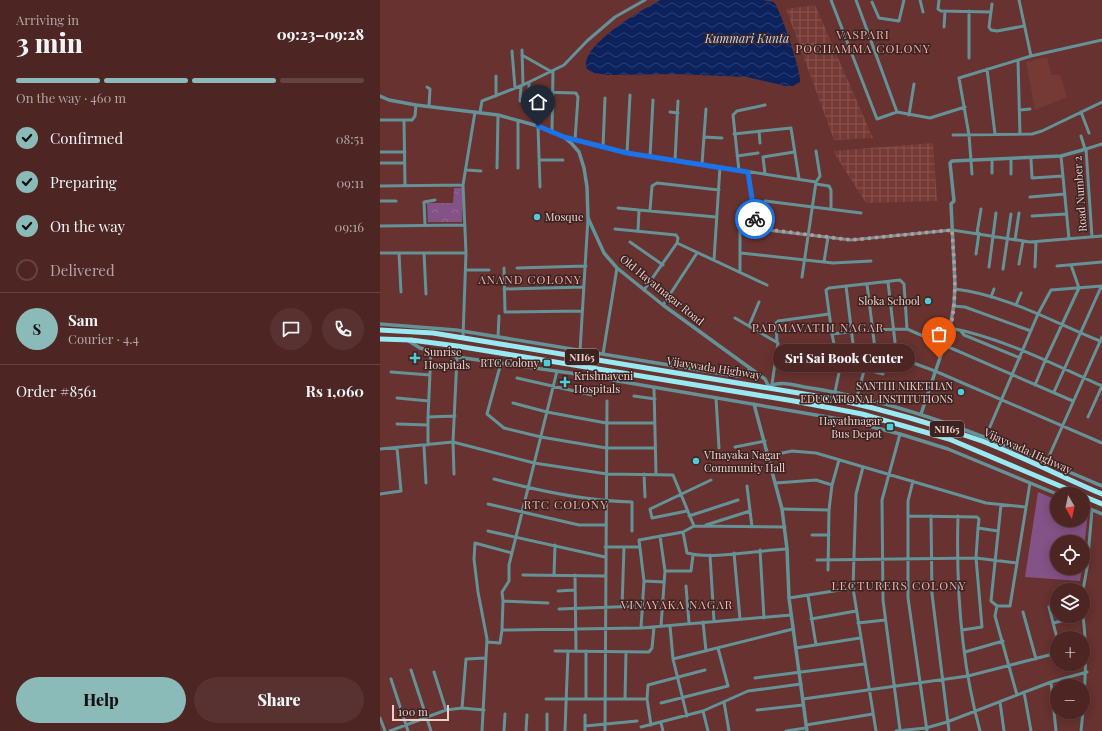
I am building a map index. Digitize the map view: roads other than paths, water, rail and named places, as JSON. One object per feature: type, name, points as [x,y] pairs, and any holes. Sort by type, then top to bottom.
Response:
[{"type":"highway","name":"Vijaywada Highway","points":[[380,330],[464,334],[771,386],[835,399],[887,411],[952,431],[1008,453],[1102,494]]},
{"type":"highway","name":"Vijaywada Highway","points":[[380,339],[406,340],[457,346],[834,408],[869,416],[949,440],[1004,461],[1063,487]]},
{"type":"highway","points":[[1004,461],[1008,453]]},
{"type":"highway","points":[[1090,499],[1102,504]]},
{"type":"street","points":[[480,112],[482,101],[529,83],[569,62],[587,41],[615,17],[645,0]]},
{"type":"street","points":[[831,0],[877,118],[897,112],[909,115],[936,117],[965,108]]},
{"type":"street","points":[[856,0],[897,112]]},
{"type":"street","points":[[872,2],[879,18],[899,21],[904,0]]},
{"type":"street","points":[[920,0],[923,12]]},
{"type":"street","points":[[939,0],[939,10],[991,12]]},
{"type":"street","points":[[1018,0],[1031,56]]},
{"type":"street","points":[[992,4],[989,27],[993,31],[1024,26]]},
{"type":"street","points":[[944,27],[945,11]]},
{"type":"street","points":[[968,58],[969,11]]},
{"type":"street","points":[[972,174],[969,135],[958,78],[1031,56],[1102,40]]},
{"type":"street","points":[[520,101],[522,86],[522,50]]},
{"type":"street","points":[[512,51],[515,88]]},
{"type":"street","points":[[521,55],[553,71]]},
{"type":"street","points":[[1018,61],[1020,134]]},
{"type":"street","points":[[987,69],[995,134]]},
{"type":"street","points":[[552,130],[554,92],[553,71]]},
{"type":"street","points":[[496,76],[496,96]]},
{"type":"street","points":[[529,83],[529,108]]},
{"type":"street","points":[[909,115],[914,84]]},
{"type":"street","points":[[426,87],[430,89],[429,106]]},
{"type":"street","points":[[537,108],[538,92],[574,92],[577,95],[575,140]]},
{"type":"street","points":[[627,153],[630,95]]},
{"type":"street","name":"Old Hayatnagar Road","points":[[380,96],[389,100],[416,105],[498,115],[552,130],[564,137],[579,152],[584,168],[587,187],[588,218],[604,253],[617,268],[644,290],[751,369],[771,386]]},
{"type":"street","points":[[603,146],[605,98]]},
{"type":"street","points":[[650,157],[653,100]]},
{"type":"street","points":[[675,161],[678,101]]},
{"type":"street","points":[[953,135],[1020,134],[1042,131],[1101,103],[1102,107]]},
{"type":"street","points":[[380,120],[404,120],[414,118],[416,105]]},
{"type":"street","points":[[739,170],[734,134],[734,112],[765,105]]},
{"type":"street","points":[[702,164],[706,109]]},
{"type":"street","points":[[1020,110],[1030,109]]},
{"type":"street","points":[[464,334],[466,253],[463,185],[467,170],[475,112]]},
{"type":"street","points":[[670,112],[678,112]]},
{"type":"street","points":[[1081,112],[1088,133]]},
{"type":"street","points":[[497,168],[498,115]]},
{"type":"street","points":[[404,120],[405,185]]},
{"type":"street","points":[[518,121],[518,168]]},
{"type":"street","points":[[538,126],[540,187]]},
{"type":"street","points":[[734,134],[789,127],[799,179]]},
{"type":"street","points":[[758,131],[760,143]]},
{"type":"street","name":"Road Number 2","points":[[1081,136],[1086,149],[1092,237]]},
{"type":"street","points":[[564,137],[627,153],[799,179],[826,185],[831,190],[831,209]]},
{"type":"street","points":[[704,137],[722,138]]},
{"type":"street","points":[[921,414],[950,328],[955,289],[951,204],[954,201],[950,163],[952,161],[1011,160],[1061,156],[1102,144]]},
{"type":"street","points":[[802,277],[816,183],[820,176],[816,151]]},
{"type":"street","points":[[380,152],[404,152]]},
{"type":"street","points":[[765,174],[763,157],[794,152]]},
{"type":"street","points":[[737,156],[758,153]]},
{"type":"street","points":[[1061,156],[1069,239]]},
{"type":"street","points":[[1031,159],[1032,178],[1063,176]]},
{"type":"street","points":[[539,160],[563,160]]},
{"type":"street","points":[[992,160],[992,173]]},
{"type":"street","points":[[1011,160],[1011,174]]},
{"type":"street","points":[[380,163],[405,163]]},
{"type":"street","points":[[714,260],[720,167]]},
{"type":"street","points":[[467,170],[481,171]]},
{"type":"street","points":[[748,172],[757,228]]},
{"type":"street","points":[[650,210],[652,186],[657,183],[719,190]]},
{"type":"street","points":[[380,186],[463,185]]},
{"type":"street","points":[[1030,197],[1065,194]]},
{"type":"street","points":[[425,225],[424,202],[435,200]]},
{"type":"street","points":[[380,201],[396,201]]},
{"type":"street","points":[[765,201],[861,213]]},
{"type":"street","points":[[618,208],[716,217]]},
{"type":"street","points":[[976,254],[981,209]]},
{"type":"street","points":[[638,231],[639,210]]},
{"type":"street","points":[[989,267],[996,213]]},
{"type":"street","points":[[1016,240],[1019,213]]},
{"type":"street","points":[[1004,269],[1011,214]]},
{"type":"street","points":[[1032,216],[1066,214]]},
{"type":"street","points":[[580,351],[588,218]]},
{"type":"street","points":[[380,226],[465,225]]},
{"type":"street","points":[[740,272],[741,227],[851,240],[952,230],[1036,242],[1102,236]]},
{"type":"street","points":[[615,229],[676,235],[678,238],[677,243],[663,265],[644,290]]},
{"type":"street","points":[[824,262],[828,237]]},
{"type":"street","points":[[1019,264],[1023,241]]},
{"type":"street","points":[[630,242],[663,265]]},
{"type":"street","points":[[1035,267],[1036,242]]},
{"type":"street","points":[[677,243],[767,285]]},
{"type":"street","points":[[380,253],[466,253]]},
{"type":"street","points":[[399,253],[401,292]]},
{"type":"street","points":[[424,253],[426,294]]},
{"type":"street","points":[[663,305],[697,253]]},
{"type":"street","points":[[741,253],[824,262],[854,263],[871,261]]},
{"type":"street","points":[[1057,266],[1102,262]]},
{"type":"street","points":[[1035,385],[1078,288],[1071,265]]},
{"type":"street","points":[[517,268],[586,266]]},
{"type":"street","points":[[504,268],[504,310],[508,313],[582,310]]},
{"type":"street","points":[[603,354],[617,268]]},
{"type":"street","points":[[466,270],[489,270]]},
{"type":"street","points":[[825,352],[832,350],[833,347],[826,290],[829,288],[900,280],[904,284],[907,329]]},
{"type":"street","points":[[888,282],[895,342]]},
{"type":"street","points":[[867,284],[875,349]]},
{"type":"street","points":[[835,392],[842,358],[854,352],[846,286]]},
{"type":"street","points":[[986,436],[1038,314],[1050,290],[1101,286]]},
{"type":"street","points":[[1054,392],[1101,286]]},
{"type":"street","points":[[504,289],[584,287]]},
{"type":"street","points":[[955,289],[972,290],[1016,305],[1100,342]]},
{"type":"street","points":[[992,297],[994,289]]},
{"type":"street","points":[[1016,305],[1021,293]]},
{"type":"street","points":[[749,326],[759,302]]},
{"type":"street","points":[[953,306],[965,307],[1031,331]]},
{"type":"street","points":[[771,386],[777,342],[776,323],[778,321],[829,314]]},
{"type":"street","points":[[498,337],[500,316]]},
{"type":"street","points":[[735,318],[777,342]]},
{"type":"street","points":[[380,324],[498,337],[603,354],[647,365],[736,376],[742,376],[751,369]]},
{"type":"street","points":[[950,328],[961,330],[1023,351],[1102,386],[1088,417]]},
{"type":"street","points":[[832,334],[852,331],[907,329],[1073,401]]},
{"type":"street","points":[[961,330],[964,335],[1020,358]]},
{"type":"street","points":[[1046,462],[1102,337]]},
{"type":"street","points":[[406,340],[420,348],[457,357],[557,371],[845,420],[900,434],[948,449],[1050,491]]},
{"type":"street","points":[[857,397],[870,348],[935,371],[1102,443]]},
{"type":"street","points":[[426,483],[426,446],[431,351]]},
{"type":"street","points":[[454,474],[453,442],[457,357]]},
{"type":"street","points":[[501,363],[487,414],[504,428],[541,437],[606,448],[655,448]]},
{"type":"street","points":[[864,369],[883,374]]},
{"type":"street","points":[[487,642],[500,643],[502,630],[502,592],[509,581],[509,565],[557,371]]},
{"type":"street","points":[[391,372],[430,375]]},
{"type":"street","points":[[517,378],[592,395]]},
{"type":"street","points":[[771,386],[778,383],[835,392],[921,414],[986,436],[1102,486]]},
{"type":"street","points":[[654,388],[656,474]]},
{"type":"street","points":[[634,396],[655,399]]},
{"type":"street","points":[[397,398],[429,401]]},
{"type":"street","points":[[716,398],[719,448]]},
{"type":"street","points":[[605,731],[604,629],[607,401]]},
{"type":"street","points":[[512,403],[547,412],[606,423],[655,423]]},
{"type":"street","points":[[754,404],[776,483],[785,527],[789,598],[806,728]]},
{"type":"street","points":[[428,417],[455,416]]},
{"type":"street","points":[[397,424],[428,425]]},
{"type":"street","points":[[900,434],[882,500],[883,600],[894,685],[898,731],[926,729],[1050,682]]},
{"type":"street","points":[[735,447],[765,441]]},
{"type":"street","points":[[380,449],[426,446],[453,442],[534,463],[607,474],[673,475],[679,494],[694,526]]},
{"type":"street","points":[[380,494],[400,491],[397,448]]},
{"type":"street","points":[[768,456],[792,451],[816,453],[986,503],[1025,507]]},
{"type":"street","points":[[828,570],[829,510],[832,485],[839,460]]},
{"type":"street","points":[[863,467],[856,494],[853,588],[872,714],[876,731]]},
{"type":"street","points":[[644,474],[644,497]]},
{"type":"street","points":[[494,479],[528,488],[606,501],[632,502],[632,531]]},
{"type":"street","points":[[687,511],[652,518],[650,509],[711,480]]},
{"type":"street","points":[[776,483],[816,480],[832,485]]},
{"type":"street","points":[[913,481],[908,501],[908,598],[926,729]]},
{"type":"street","points":[[1001,505],[991,601],[997,606],[1010,606],[1030,482]]},
{"type":"street","points":[[747,486],[752,527]]},
{"type":"street","points":[[689,516],[738,500]]},
{"type":"street","points":[[488,504],[579,525],[606,525]]},
{"type":"street","points":[[782,509],[829,510]]},
{"type":"street","points":[[1084,583],[1092,510],[1102,514]]},
{"type":"street","points":[[703,527],[750,511]]},
{"type":"street","points":[[908,516],[958,516],[978,518],[976,558],[982,627],[962,630]]},
{"type":"street","points":[[931,516],[933,559],[932,594],[949,731]]},
{"type":"street","points":[[958,516],[956,558],[962,630],[974,712],[980,731]]},
{"type":"street","points":[[641,628],[644,581],[639,540],[684,532],[694,526],[785,527]]},
{"type":"street","points":[[978,528],[998,531]]},
{"type":"street","points":[[488,531],[605,557]]},
{"type":"street","points":[[684,532],[687,553],[693,555],[787,549]]},
{"type":"street","points":[[812,535],[829,536]]},
{"type":"street","points":[[660,536],[665,571],[661,626]]},
{"type":"street","points":[[482,731],[487,642],[474,559],[475,543],[512,553]]},
{"type":"street","points":[[554,545],[554,575]]},
{"type":"street","points":[[605,547],[639,547]]},
{"type":"street","points":[[622,607],[624,547]]},
{"type":"street","points":[[760,550],[764,618]]},
{"type":"street","points":[[734,553],[740,619]]},
{"type":"street","points":[[665,571],[691,571],[693,555]]},
{"type":"street","points":[[710,555],[714,621]]},
{"type":"street","points":[[817,560],[854,558],[976,558],[1017,563]]},
{"type":"street","points":[[522,575],[605,576]]},
{"type":"street","points":[[575,575],[576,651]]},
{"type":"street","points":[[644,581],[664,582]]},
{"type":"street","points":[[686,586],[689,623]]},
{"type":"street","points":[[789,598],[853,588]]},
{"type":"street","points":[[558,591],[574,590]]},
{"type":"street","points":[[808,596],[816,646]]},
{"type":"street","points":[[503,601],[548,603]]},
{"type":"street","points":[[559,609],[642,606]]},
{"type":"street","points":[[997,606],[995,616],[1004,642],[1017,695]]},
{"type":"street","points":[[1049,607],[1050,611]]},
{"type":"street","points":[[811,619],[856,611]]},
{"type":"street","points":[[1023,612],[1036,659]]},
{"type":"street","points":[[502,630],[641,628],[791,615]]},
{"type":"street","points":[[858,623],[886,620]]},
{"type":"street","points":[[703,622],[706,651]]},
{"type":"street","points":[[1053,623],[1055,631]]},
{"type":"street","points":[[670,626],[673,659],[687,716]]},
{"type":"street","points":[[555,651],[651,651],[654,627]]},
{"type":"street","points":[[673,659],[793,629]]},
{"type":"street","points":[[796,648],[860,638]]},
{"type":"street","points":[[965,652],[1004,642]]},
{"type":"street","points":[[661,702],[728,686],[718,648]]},
{"type":"street","points":[[565,731],[568,651]]},
{"type":"street","points":[[586,651],[586,699]]},
{"type":"street","points":[[625,699],[626,652]]},
{"type":"street","points":[[803,699],[894,685],[968,676],[1050,655]]},
{"type":"street","points":[[462,708],[466,659],[486,658]]},
{"type":"street","points":[[755,678],[864,664]]},
{"type":"street","points":[[412,670],[431,731]]},
{"type":"street","points":[[652,725],[647,699],[648,685],[705,670]]},
{"type":"street","points":[[434,672],[446,710]]},
{"type":"street","points":[[1062,679],[1087,672],[1086,679]]},
{"type":"street","points":[[391,678],[408,731]]},
{"type":"street","points":[[641,727],[703,711],[748,691],[801,684]]},
{"type":"street","points":[[1024,692],[1031,731]]},
{"type":"street","points":[[546,699],[647,699]]},
{"type":"street","points":[[724,702],[729,731]]},
{"type":"street","points":[[1000,702],[1004,731]]},
{"type":"street","points":[[757,710],[804,705]]},
{"type":"street","points":[[390,731],[446,710],[462,708],[484,710]]},
{"type":"street","points":[[703,711],[708,731]]},
{"type":"street","points":[[504,731],[505,714]]},
{"type":"street","points":[[547,714],[547,731]]},
{"type":"street","points":[[786,731],[872,714]]},
{"type":"street","points":[[526,731],[527,715]]},
{"type":"street","points":[[585,715],[585,731]]},
{"type":"street","points":[[380,718],[385,731]]},
{"type":"street","points":[[1056,719],[1056,731]]},
{"type":"street","points":[[1081,731],[1082,719]]},
{"type":"street","points":[[585,726],[637,721]]},
{"type":"street","points":[[661,723],[663,731]]},
{"type":"water","name":"Kummari Kunta","points":[[661,0],[763,0],[774,2],[790,42],[798,67],[800,82],[793,86],[786,86],[747,77],[675,74],[608,75],[594,73],[587,69],[587,60],[592,50],[602,40],[627,20]]},
{"type":"place","name":"Mosque","points":[[537,217]]},
{"type":"place","name":"Sloka School","points":[[928,301]]},
{"type":"place","name":"Sunrise Hospitals","points":[[415,358]]},
{"type":"place","name":"Sri Sai Book Center","points":[[939,358]]},
{"type":"place","name":"RTC Colony","points":[[547,363]]},
{"type":"place","name":"Krishnaveni Hospitals","points":[[565,382]]},
{"type":"place","name":"SANTHI NIKETHAN EDUCATIONAL INSTITUTIONS","points":[[961,392]]},
{"type":"place","name":"Hayathnagar Bus Depot","points":[[890,427]]},
{"type":"place","name":"VInayaka Nagar Community Hall","points":[[696,461]]},
{"type":"district","name":"VASPARI POCHAMMA COLONY","points":[[863,42]]},
{"type":"district","name":"ANAND COLONY","points":[[530,280]]},
{"type":"district","name":"PADMAVATHI NAGAR","points":[[818,328]]},
{"type":"district","name":"RTC COLONY","points":[[566,505]]},
{"type":"district","name":"LECTURERS COLONY","points":[[899,586]]},
{"type":"district","name":"VINAYAKA NAGAR","points":[[677,605]]}]
